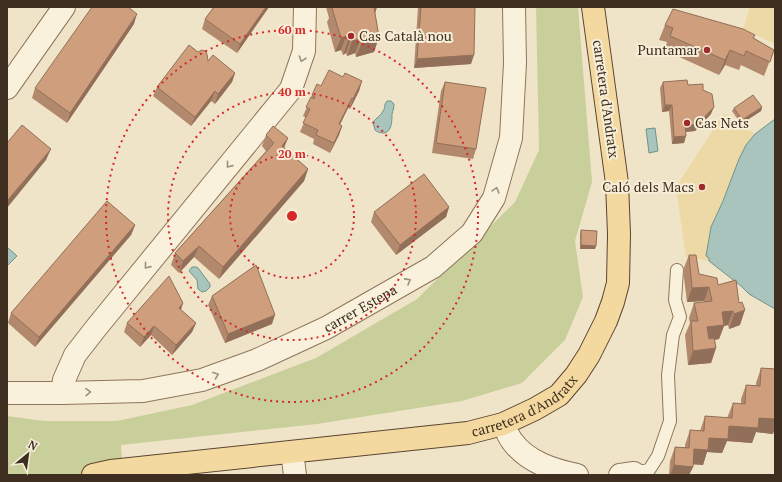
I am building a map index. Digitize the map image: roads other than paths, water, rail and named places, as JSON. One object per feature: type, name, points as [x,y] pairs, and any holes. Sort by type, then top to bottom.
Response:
[{"type":"main road","name":"carretera d'Andratx","points":[[93,475],[111,471],[468,433],[503,424],[535,410],[559,395],[589,355],[606,321],[618,283],[619,242],[617,183],[593,7]]},
{"type":"street","points":[[7,88],[64,7]]},
{"type":"street","points":[[62,393],[64,380],[75,355],[291,89],[304,51],[305,7]]},
{"type":"street","name":"carrer Estepa","points":[[7,393],[142,391],[202,380],[257,360],[326,328],[433,267],[472,233],[494,198],[511,138],[515,63],[514,7]]},
{"type":"street","points":[[503,424],[512,441],[521,451],[540,464],[558,471],[577,475]]},
{"type":"street","points":[[292,452],[295,475]]},
{"type":"lane","points":[[627,474],[649,470],[658,456],[670,421],[668,374],[673,335],[680,317],[674,300],[677,270]]},
{"type":"water","points":[[387,101],[391,101],[394,104],[391,125],[387,132],[380,133],[375,130],[373,122],[382,113]]},
{"type":"water","name":"Caló dels Macs","points":[[775,119],[775,309],[749,294],[709,261],[709,258],[706,256],[711,227],[746,145],[755,134]]},
{"type":"water","points":[[655,128],[658,151],[649,153],[646,129]]},
{"type":"water","points":[[7,247],[17,256],[7,266]]},
{"type":"water","points":[[192,267],[198,268],[210,284],[210,287],[206,291],[202,292],[198,289],[197,280],[189,271]]},
{"type":"place","name":"Cas Català nou","points":[[351,36]]},
{"type":"place","name":"Puntamar","points":[[707,50]]},
{"type":"place","name":"Cas Nets","points":[[687,123]]},
{"type":"place","name":"Caló dels Macs","points":[[702,187]]}]
